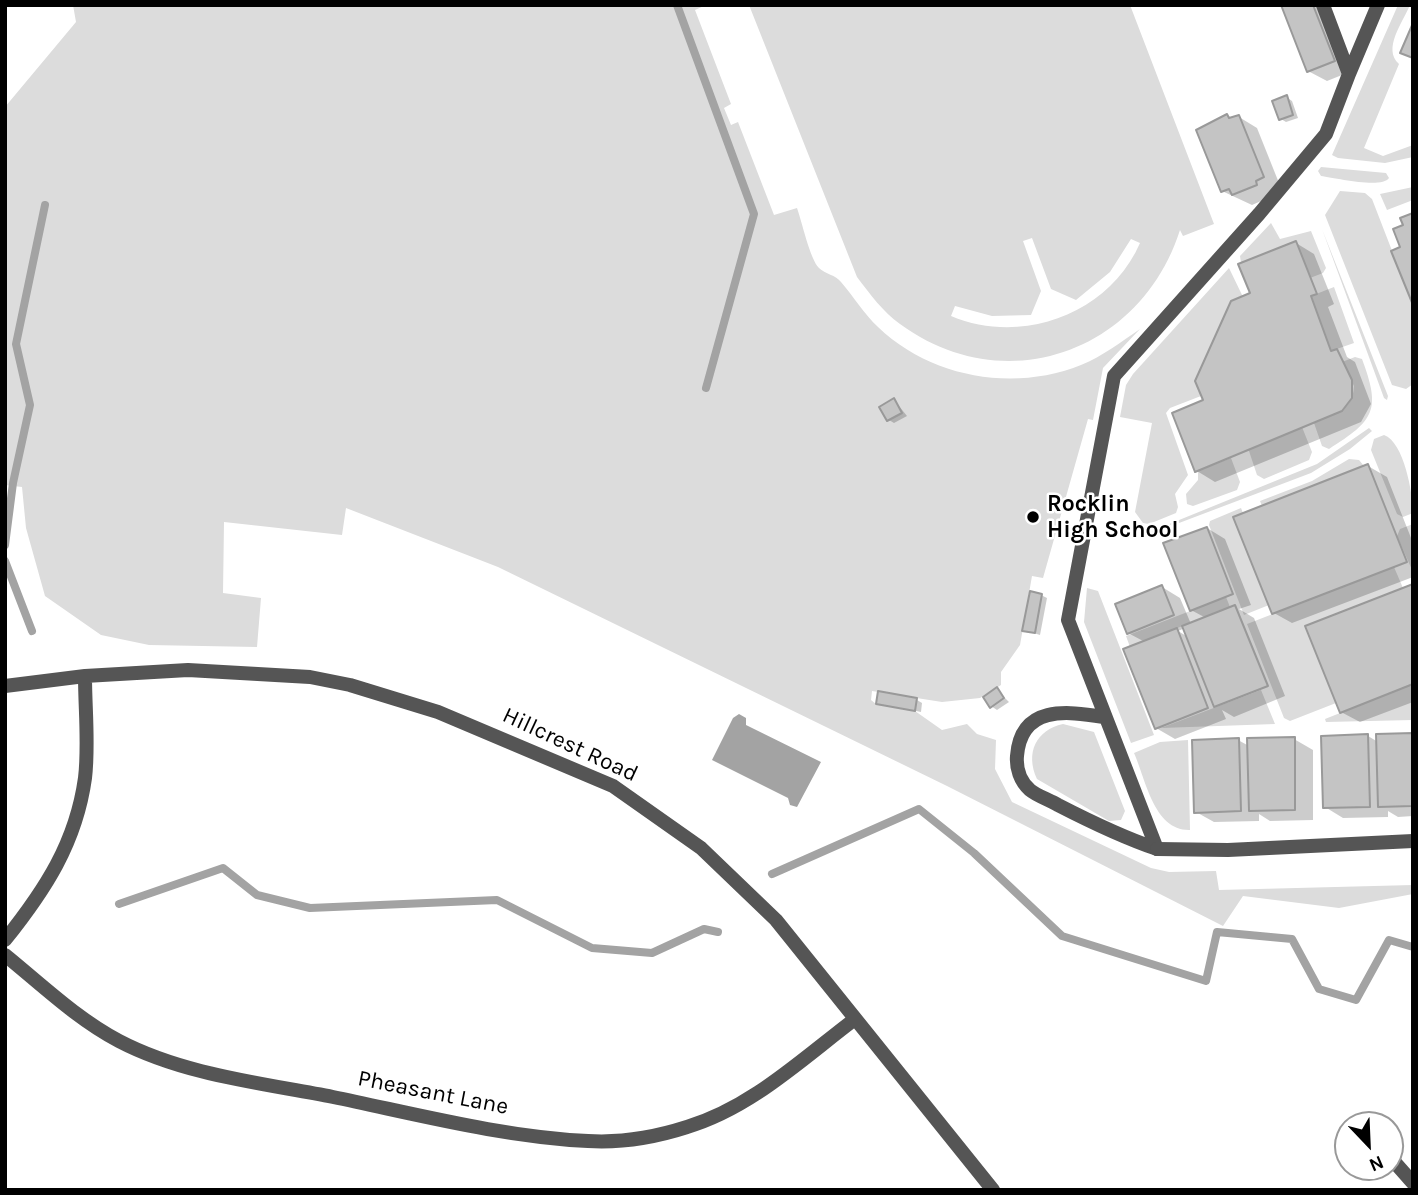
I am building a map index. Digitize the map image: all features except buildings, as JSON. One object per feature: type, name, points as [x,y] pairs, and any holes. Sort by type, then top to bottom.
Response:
[{"type":"street","points":[[1323,5],[1349,74]]},
{"type":"street","points":[[1157,849],[1104,717],[1069,620],[1114,376],[1259,214],[1326,134],[1378,5]]},
{"type":"street","name":"Hillcrest Road","points":[[5,686],[85,676],[188,670],[249,672],[350,685],[438,712],[598,778],[632,798],[701,848],[776,920],[993,1190]]},
{"type":"street","points":[[5,940],[49,882],[62,860],[76,819],[85,777],[85,676]]},
{"type":"street","points":[[1104,717],[1069,712],[1044,716],[1025,727],[1018,744],[1016,768],[1029,789],[1116,836],[1157,849],[1227,850],[1413,841]]},
{"type":"street","name":"Pheasant Lane","points":[[5,955],[79,1016],[120,1041],[188,1068],[446,1121],[561,1139],[620,1141],[688,1127],[726,1112],[762,1090],[855,1019]]},
{"type":"shaded area","points":[[73,5],[706,5],[695,10],[731,104],[724,108],[731,125],[738,122],[774,215],[797,208],[809,249],[819,268],[839,280],[873,322],[899,344],[948,369],[974,375],[1028,378],[1081,365],[1140,329],[1103,368],[1093,420],[1088,419],[1043,578],[1032,576],[1020,645],[1001,672],[1001,685],[980,698],[942,702],[872,691],[871,700],[876,704],[915,711],[942,730],[967,724],[977,734],[996,740],[995,769],[1012,802],[1151,868],[1169,872],[1216,871],[1219,890],[1413,885],[1413,894],[1339,908],[1243,896],[1223,926],[947,786],[498,567],[346,508],[342,535],[224,522],[223,593],[261,598],[257,647],[149,645],[101,635],[45,596],[26,528],[22,487],[5,485],[5,107],[76,22]]},
{"type":"shaded area","points":[[749,5],[1130,5],[1214,224],[1183,236],[1180,230],[1161,272],[1135,307],[1102,334],[1065,352],[1024,360],[983,359],[941,347],[900,324],[882,308],[857,277]],"holes":[[[1032,238],[1051,289],[1076,300],[1110,272],[1131,239],[1140,243],[1126,268],[1107,289],[1085,305],[1060,317],[1034,325],[1006,327],[978,324],[951,316],[955,306],[992,316],[1031,315],[1041,291],[1023,241]]]},
{"type":"shaded area","points":[[1398,5],[1410,5],[1393,43],[1394,58],[1399,64],[1364,148],[1383,156],[1413,145],[1413,157],[1385,163],[1338,158],[1332,155]]},
{"type":"shaded area","points":[[1321,167],[1386,173],[1389,178],[1378,183],[1368,183],[1321,176],[1318,171]]},
{"type":"shaded area","points":[[1413,187],[1413,200],[1387,210],[1380,194]]},
{"type":"shaded area","points":[[1340,191],[1365,193],[1372,199],[1413,305],[1413,384],[1406,389],[1392,385],[1325,215]]},
{"type":"shaded area","points":[[1271,223],[1280,239],[1311,231],[1326,268],[1323,273],[1310,278],[1295,241],[1241,263],[1240,256]]},
{"type":"shaded area","points":[[1322,229],[1388,396],[1387,400],[1384,398]]},
{"type":"shaded area","points":[[1229,268],[1243,297],[1195,381],[1201,396],[1170,408],[1166,413],[1188,475],[1175,494],[1178,507],[1176,513],[1149,524],[1143,523],[1135,512],[1152,423],[1120,417],[1126,385]]},
{"type":"shaded area","points":[[1334,287],[1354,343],[1331,351],[1311,296]]},
{"type":"shaded area","points":[[1355,357],[1362,359],[1368,376],[1372,402],[1370,412],[1356,430],[1329,449],[1322,446],[1314,423],[1341,411],[1350,401],[1354,386],[1342,362]]},
{"type":"shaded area","points":[[1302,427],[1312,452],[1309,460],[1264,479],[1257,475],[1248,448]]},
{"type":"shaded area","points":[[1369,428],[1372,431],[1350,449],[1311,473],[1150,534],[1317,464]]},
{"type":"shaded area","points":[[1384,435],[1397,447],[1409,482],[1413,513],[1403,517],[1397,514],[1371,450],[1374,439]]},
{"type":"shaded area","points":[[1231,458],[1240,482],[1237,490],[1193,506],[1187,504],[1186,494],[1198,480],[1198,471]]},
{"type":"shaded area","points":[[1349,459],[1359,460],[1364,466],[1262,506],[1260,501],[1312,481]]},
{"type":"shaded area","points":[[1241,508],[1243,513],[1234,517],[1269,605],[1244,615],[1209,525],[1210,521]]},
{"type":"shaded area","points":[[1413,524],[1413,572],[1397,536],[1400,529]]},
{"type":"shaded area","points":[[1394,567],[1403,588],[1305,626],[1336,703],[1290,721],[1284,718],[1247,624]]},
{"type":"shaded area","points":[[1087,588],[1098,591],[1154,735],[1131,743],[1084,622]]},
{"type":"shaded area","points":[[1226,597],[1230,607],[1130,647],[1126,636]]},
{"type":"shaded area","points":[[1413,684],[1413,720],[1326,722],[1325,719]]},
{"type":"shaded area","points":[[1261,690],[1275,724],[1161,728]]},
{"type":"shaded area","points":[[739,714],[746,718],[746,725],[821,762],[797,807],[790,805],[788,798],[712,760],[733,718]]},
{"type":"shaded area","points":[[1063,724],[1094,732],[1125,811],[1121,820],[1109,821],[1037,779],[1032,760],[1035,744],[1046,731]]},
{"type":"shaded area","points":[[1188,740],[1190,830],[1178,828],[1160,813],[1134,753],[1160,742]]},
{"type":"waterway","points":[[677,5],[754,214],[706,388]]},
{"type":"waterway","points":[[5,545],[13,483],[30,405],[16,344],[45,205]]},
{"type":"waterway","points":[[5,561],[32,631]]},
{"type":"waterway","points":[[772,874],[919,809],[974,853],[1062,936],[1206,981],[1217,932],[1292,939],[1319,989],[1356,1000],[1389,940],[1413,947]]},
{"type":"waterway","points":[[119,904],[223,868],[257,895],[310,908],[497,900],[592,948],[652,953],[704,929],[718,932]]},
{"type":"place","name":"Rocklin High School","points":[[1033,517]]}]
